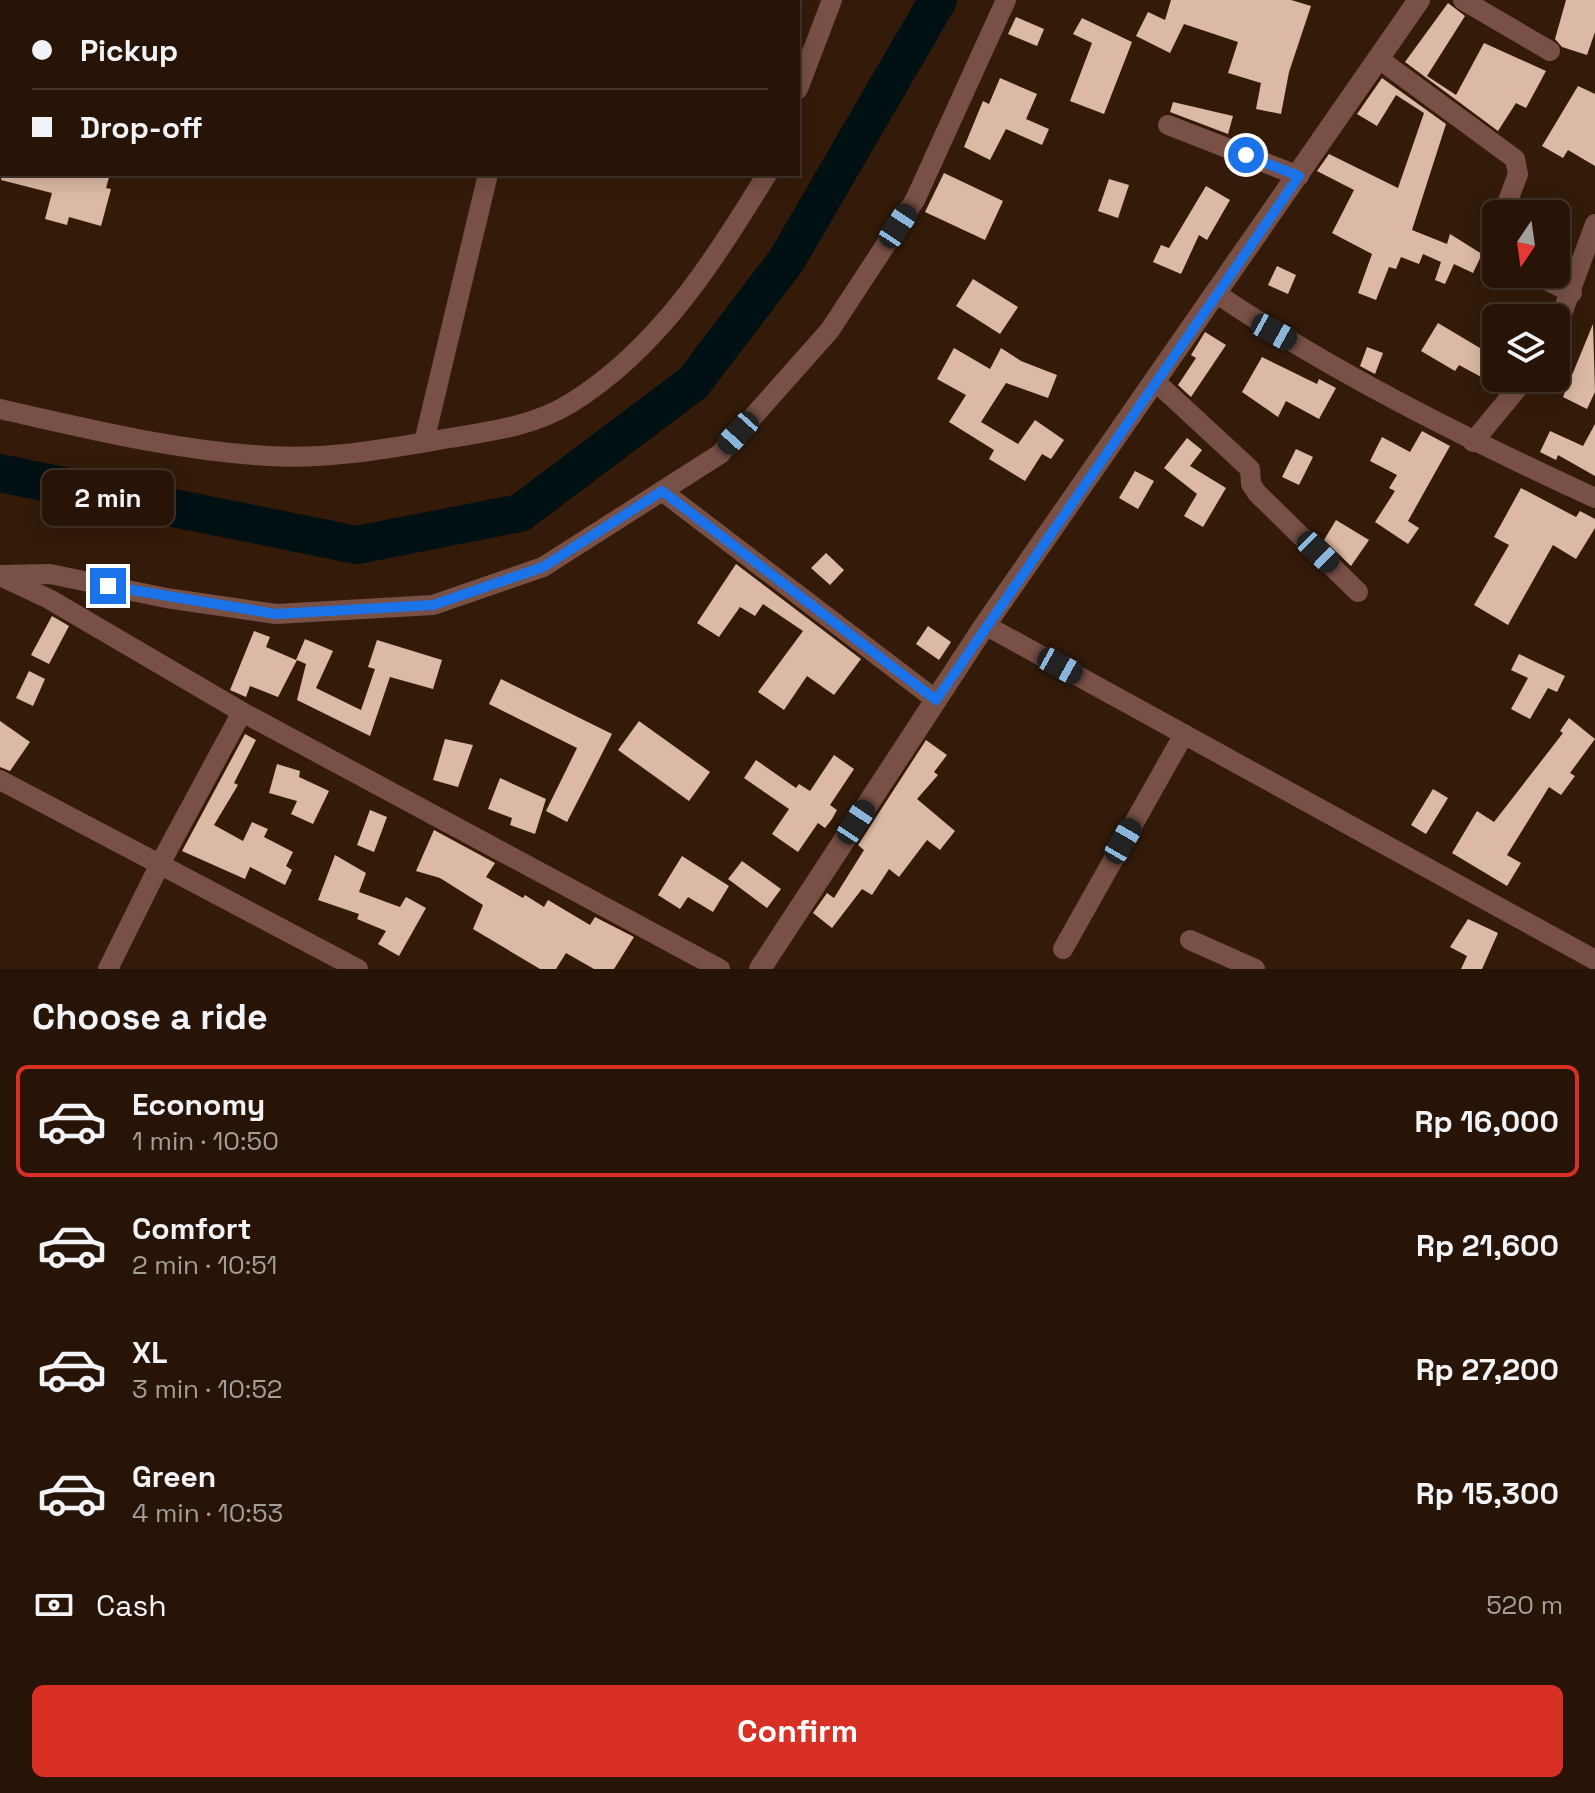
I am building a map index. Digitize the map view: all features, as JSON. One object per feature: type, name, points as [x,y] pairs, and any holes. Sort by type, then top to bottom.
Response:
[{"type":"street","points":[[800,78],[804,56],[832,0]]},
{"type":"street","points":[[720,969],[242,712],[49,599],[0,575],[50,574],[166,598],[276,614],[433,605],[543,567],[720,454],[830,330],[915,200],[1006,0]]},
{"type":"street","points":[[760,969],[985,625],[1419,0]]},
{"type":"street","points":[[1463,0],[1550,51]]},
{"type":"street","points":[[1379,59],[1515,159],[1518,174],[1508,200]]},
{"type":"street","points":[[1168,125],[1299,176]]},
{"type":"street","points":[[424,442],[488,176]]},
{"type":"street","points":[[0,409],[134,439],[269,456],[326,456],[511,428],[545,417],[607,377],[661,327],[727,239],[766,176]]},
{"type":"street","points":[[1570,305],[1582,284],[1595,224]]},
{"type":"street","points":[[1217,294],[1274,332],[1473,442],[1595,498]]},
{"type":"street","points":[[1156,382],[1250,469],[1251,484],[1257,493],[1358,592]]},
{"type":"street","points":[[1473,442],[1514,392]]},
{"type":"street","points":[[662,491],[936,700]]},
{"type":"street","points":[[985,625],[1595,960]]},
{"type":"street","points":[[108,969],[160,864],[242,712]]},
{"type":"street","points":[[1063,949],[1184,734]]},
{"type":"street","points":[[0,780],[358,969]]},
{"type":"street","points":[[1190,940],[1255,969]]},
{"type":"building","points":[[1171,0],[1291,0],[1311,6],[1289,72],[1281,114],[1256,109],[1261,83],[1228,73],[1238,42],[1184,24],[1170,53],[1136,36],[1148,12],[1165,20]]},
{"type":"building","points":[[1566,0],[1595,0],[1595,32],[1587,55],[1562,47],[1555,39]]},
{"type":"building","points":[[1448,3],[1465,16],[1427,76],[1456,95],[1484,43],[1546,71],[1526,108],[1516,103],[1498,131],[1405,62]]},
{"type":"building","points":[[1016,17],[1044,29],[1037,46],[1008,34]]},
{"type":"building","points":[[1082,18],[1132,42],[1104,114],[1070,101],[1092,43],[1073,34]]},
{"type":"building","points":[[1000,78],[1037,94],[1026,119],[1049,129],[1042,145],[1006,129],[990,160],[964,147],[983,101],[989,104]]},
{"type":"building","points":[[1382,78],[1446,124],[1412,230],[1447,244],[1450,234],[1482,254],[1473,273],[1454,264],[1445,284],[1435,280],[1441,262],[1423,254],[1419,264],[1401,257],[1396,269],[1389,267],[1376,300],[1358,293],[1372,254],[1332,233],[1354,190],[1317,171],[1329,154],[1398,188],[1424,113],[1396,95],[1377,126],[1357,114]]},
{"type":"building","points":[[1578,86],[1595,94],[1595,166],[1568,150],[1563,158],[1542,146]]},
{"type":"building","points":[[1173,102],[1233,116],[1228,134],[1170,112]]},
{"type":"building","points":[[944,173],[1003,201],[985,240],[925,212]]},
{"type":"building","points":[[2,176],[109,176],[106,188],[111,189],[101,226],[69,217],[67,225],[45,219],[52,193],[1,180]]},
{"type":"building","points":[[1109,179],[1129,185],[1118,218],[1098,211]]},
{"type":"building","points":[[1206,186],[1230,200],[1207,240],[1199,235],[1181,274],[1153,262],[1161,245],[1169,248]]},
{"type":"building","points":[[1277,266],[1296,275],[1288,294],[1268,285]]},
{"type":"building","points":[[973,279],[1018,307],[1000,334],[956,306]]},
{"type":"building","points":[[1438,323],[1480,348],[1482,344],[1482,377],[1459,365],[1455,371],[1421,351]]},
{"type":"building","points":[[1593,324],[1595,392],[1587,409],[1563,397],[1565,392],[1570,392],[1570,380]]},
{"type":"building","points":[[1205,332],[1226,345],[1191,397],[1178,385],[1196,358],[1191,355]]},
{"type":"building","points":[[1367,347],[1383,353],[1375,374],[1360,366]]},
{"type":"building","points":[[954,348],[990,369],[1001,348],[1021,361],[1057,375],[1048,398],[1006,383],[981,422],[1018,444],[1035,420],[1064,440],[1051,459],[1042,454],[1025,481],[989,459],[994,450],[949,422],[966,395],[937,379]]},
{"type":"building","points":[[1262,357],[1317,384],[1319,379],[1336,388],[1319,419],[1286,401],[1278,417],[1242,392]]},
{"type":"building","points":[[1595,424],[1595,476],[1558,455],[1556,460],[1540,452],[1550,431],[1583,446]]},
{"type":"building","points":[[1422,431],[1450,446],[1408,521],[1419,528],[1408,544],[1375,522],[1395,491],[1389,488],[1397,475],[1370,461],[1382,437],[1410,452]]},
{"type":"building","points":[[1187,438],[1202,450],[1190,466],[1226,488],[1203,527],[1184,516],[1197,494],[1164,468]]},
{"type":"building","points":[[1296,449],[1313,457],[1299,485],[1282,477]]},
{"type":"building","points":[[1135,471],[1154,481],[1138,509],[1119,498]]},
{"type":"building","points":[[1521,488],[1576,517],[1580,511],[1595,519],[1595,528],[1576,559],[1553,545],[1508,625],[1474,605],[1509,545],[1494,537]]},
{"type":"building","points":[[1336,520],[1369,540],[1351,566],[1324,540]]},
{"type":"building","points":[[826,553],[844,570],[830,585],[811,568]]},
{"type":"building","points":[[736,564],[861,659],[834,695],[807,676],[784,710],[758,692],[803,631],[763,604],[755,616],[740,607],[719,637],[697,623]]},
{"type":"building","points":[[52,616],[69,626],[49,664],[31,655]]},
{"type":"building","points":[[928,626],[951,642],[939,660],[916,644]]},
{"type":"building","points":[[254,631],[270,637],[266,647],[296,660],[305,639],[333,651],[316,688],[361,710],[375,669],[368,667],[377,640],[442,660],[433,689],[390,677],[370,736],[297,700],[306,664],[297,660],[278,697],[250,686],[246,697],[230,690]]},
{"type":"building","points":[[1519,654],[1565,676],[1557,692],[1548,688],[1530,719],[1511,709],[1528,678],[1511,670]]},
{"type":"building","points":[[29,671],[45,679],[33,706],[16,698]]},
{"type":"building","points":[[501,679],[612,734],[567,822],[546,811],[577,748],[489,704]]},
{"type":"building","points":[[1569,718],[1595,739],[1570,773],[1575,776],[1561,795],[1549,787],[1507,855],[1521,863],[1507,886],[1452,853],[1477,811],[1494,822],[1563,733],[1560,731]]},
{"type":"building","points":[[0,721],[30,742],[10,771],[0,767]]},
{"type":"building","points":[[639,721],[710,772],[689,801],[618,750]]},
{"type":"building","points":[[245,734],[256,740],[234,783],[238,785],[214,825],[243,841],[252,822],[268,829],[264,837],[293,852],[286,866],[292,870],[285,885],[250,867],[245,879],[182,851]]},
{"type":"building","points":[[445,739],[473,745],[458,787],[433,780]]},
{"type":"building","points":[[926,740],[947,755],[934,772],[938,775],[917,799],[955,831],[940,850],[927,840],[899,877],[889,869],[872,895],[862,889],[832,928],[813,913],[827,893],[834,898],[864,850],[858,845]]},
{"type":"building","points":[[834,755],[854,769],[830,805],[837,810],[832,819],[825,828],[818,823],[798,852],[772,834],[789,809],[744,778],[756,760],[796,788],[799,784],[810,791]]},
{"type":"building","points":[[277,764],[300,771],[299,777],[329,791],[313,824],[291,814],[297,801],[269,793]]},
{"type":"building","points":[[500,778],[546,799],[535,834],[510,825],[512,818],[488,809]]},
{"type":"building","points":[[1433,789],[1448,798],[1426,834],[1411,825]]},
{"type":"building","points":[[370,810],[387,817],[374,852],[357,845]]},
{"type":"building","points":[[434,830],[495,863],[486,877],[523,898],[525,895],[544,907],[548,900],[590,925],[595,917],[634,937],[614,969],[594,969],[566,953],[556,969],[540,969],[473,929],[483,905],[440,878],[416,871]]},
{"type":"building","points":[[335,855],[366,873],[359,892],[400,907],[406,897],[426,908],[399,956],[378,944],[386,931],[357,919],[359,914],[318,900]]},
{"type":"building","points":[[682,856],[729,886],[713,912],[688,897],[680,909],[658,895]]},
{"type":"building","points":[[742,861],[781,889],[767,908],[728,879]]},
{"type":"building","points":[[1468,919],[1498,933],[1482,969],[1461,969],[1467,956],[1450,947]]},
{"type":"waterway","points":[[0,473],[357,545],[520,513],[693,383],[786,261],[938,0]]},
{"type":"route","points":[[108,586],[276,614],[433,605],[543,567],[662,491],[936,700],[985,625],[1299,176],[1246,155]]}]
